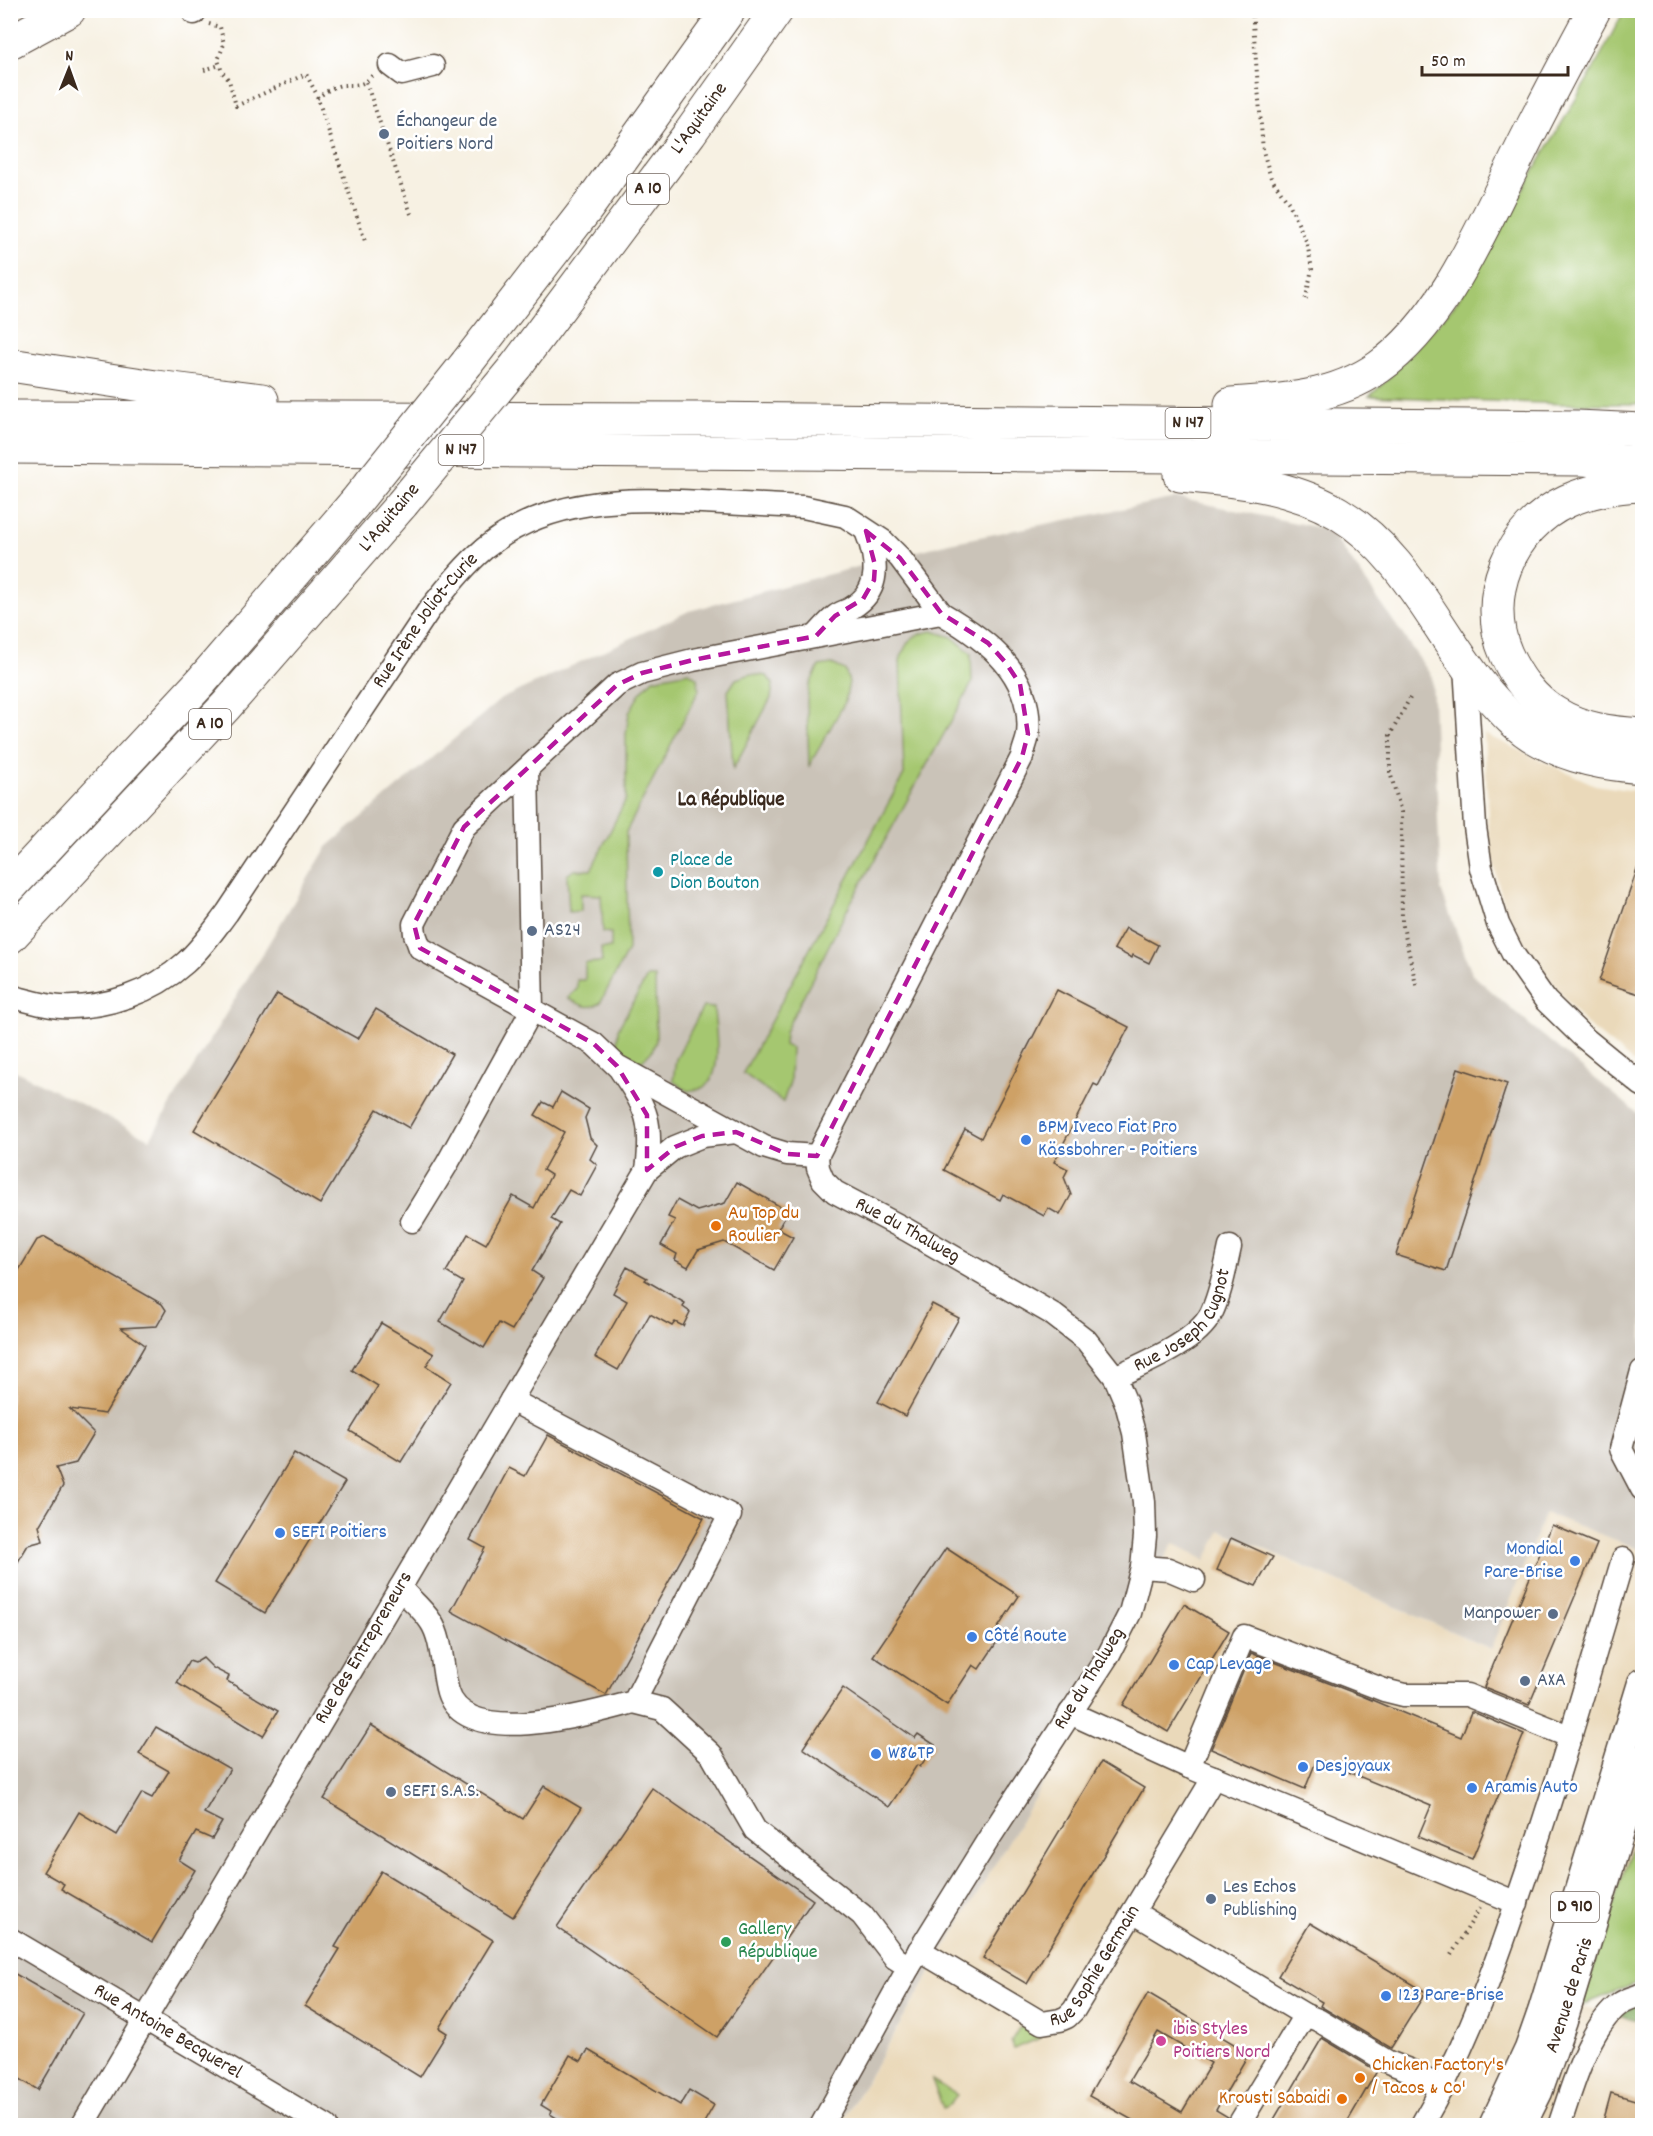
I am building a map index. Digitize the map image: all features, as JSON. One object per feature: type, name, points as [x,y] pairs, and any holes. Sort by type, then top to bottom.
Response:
[{"type":"highway","points":[[10,42],[69,10]]},
{"type":"highway","points":[[458,364],[576,201],[707,10]]},
{"type":"highway","name":"L'Aquitaine","points":[[458,364],[587,208],[729,10]]},
{"type":"highway","name":"L'Aquitaine","points":[[10,937],[226,706],[402,504],[516,366],[662,171],[777,10]]},
{"type":"highway","points":[[732,419],[828,406],[1199,406],[1287,400],[1336,389],[1355,381],[1400,351],[1456,277],[1594,10]]},
{"type":"highway","name":"A 10","points":[[10,887],[200,683],[458,364]]},
{"type":"highway","points":[[10,365],[156,387],[279,402],[354,405],[616,407],[700,419]]},
{"type":"highway","name":"N 147","points":[[10,417],[732,419],[1642,430]]},
{"type":"highway","name":"N 147","points":[[10,447],[1558,458],[1642,463]]},
{"type":"highway","points":[[819,453],[921,465],[1126,470],[1235,480],[1295,493],[1339,514],[1382,549],[1402,571],[1423,600],[1465,666],[1503,711],[1537,739],[1554,748],[1586,759],[1642,767]]},
{"type":"highway","points":[[1642,485],[1583,494],[1548,512],[1517,543],[1499,584],[1497,606],[1502,645],[1520,680],[1536,698],[1553,713],[1584,727],[1596,731],[1642,735]]},
{"type":"main road","name":"Avenue de Paris","points":[[1493,2126],[1529,2049],[1539,2021],[1642,1683]]},
{"type":"main road","name":"Avenue de Paris","points":[[1521,2126],[1538,2092],[1563,2021],[1642,1759]]},
{"type":"street","points":[[390,65],[402,74],[433,66]]},
{"type":"street","name":"Rue Irène Joliot-Curie","points":[[17,998],[59,1007],[117,1000],[149,987],[184,964],[227,913],[429,610],[460,572],[486,547],[515,528],[561,510],[590,502],[627,499],[803,507],[845,516],[883,541],[900,558],[941,613]]},
{"type":"street","points":[[816,636],[835,616],[853,608],[869,592],[874,580],[875,565],[873,549],[866,531]]},
{"type":"street","points":[[617,1066],[764,1148],[787,1154],[817,1155],[1022,757],[1028,734],[1026,707],[1020,684],[1006,663],[988,643],[941,613],[693,660],[642,673],[617,685],[464,827],[414,924],[420,948],[594,1044],[617,1066],[637,1093],[647,1115],[650,1149],[647,1170]]},
{"type":"street","points":[[1465,666],[1475,827],[1481,868],[1498,924],[1529,980],[1546,1001],[1582,1036],[1642,1085]]},
{"type":"street","points":[[412,1221],[447,1164],[532,1010],[527,769]]},
{"type":"street","points":[[647,1170],[675,1147],[702,1136],[736,1132]]},
{"type":"street","name":"Rue du Thalweg","points":[[817,1155],[818,1168],[823,1180],[835,1192],[907,1230],[1051,1313],[1086,1340],[1115,1377],[1126,1404],[1134,1433],[1144,1502],[1145,1536],[1142,1567],[1130,1613],[1109,1654],[987,1840],[914,1958],[821,2126]]},
{"type":"street","name":"Rue des Entrepreneurs","points":[[82,2126],[647,1170]]},
{"type":"street","name":"Rue Joseph Cugnot","points":[[1115,1377],[1174,1349],[1194,1334],[1210,1316],[1220,1288],[1230,1247]]},
{"type":"street","points":[[1642,1371],[1621,1449],[1642,1489]]},
{"type":"street","points":[[400,1588],[432,1623],[443,1659],[449,1694],[461,1713],[488,1723],[534,1723],[569,1718],[634,1702],[730,1515],[511,1400]]},
{"type":"street","points":[[1421,2126],[1442,2089],[1474,2019],[1517,1903],[1553,1797],[1623,1559]]},
{"type":"street","points":[[1142,1567],[1168,1569],[1194,1580]]},
{"type":"street","points":[[1189,1767],[1244,1636],[1384,1690],[1404,1695],[1467,1695],[1571,1737]]},
{"type":"street","name":"Rue Sophie Germain","points":[[634,1702],[662,1709],[711,1754],[755,1830],[862,1916],[895,1958],[914,1958],[1042,2023],[1060,2020],[1074,2010],[1214,1777]]},
{"type":"street","points":[[1070,1713],[1189,1767],[1517,1903]]},
{"type":"street","points":[[1133,1912],[1305,2015],[1318,2020],[1388,2062],[1409,2070],[1442,2089]]},
{"type":"street","name":"Rue Antoine Becquerel","points":[[10,1939],[326,2126]]},
{"type":"street","points":[[1559,2126],[1591,2041],[1603,2022],[1622,2003],[1642,1994]]},
{"type":"street","points":[[1238,2126],[1305,2015]]},
{"type":"path","points":[[1252,10],[1263,151],[1271,178],[1289,202],[1307,243],[1312,269],[1305,302]]},
{"type":"path","points":[[198,14],[209,23],[220,27],[224,44],[218,60],[229,80],[236,106],[306,74],[317,98],[366,244]]},
{"type":"path","points":[[204,70],[220,65]]},
{"type":"path","points":[[317,98],[326,91],[344,85],[350,87],[366,81],[375,70],[390,65]]},
{"type":"path","points":[[366,81],[411,214]]},
{"type":"path","points":[[1410,698],[1390,735],[1390,772],[1401,812],[1402,922],[1417,988]]},
{"type":"path","points":[[1450,1955],[1490,1892]]},
{"type":"highlighted area","points":[[866,531],[900,558],[941,613],[988,643],[1006,663],[1020,684],[1028,734],[1022,757],[817,1156],[787,1154],[736,1132],[702,1136],[675,1147],[647,1170],[647,1115],[617,1066],[594,1044],[420,948],[414,924],[464,827],[617,685],[642,673],[693,660],[816,636],[835,616],[863,599],[874,580],[875,565]]},
{"type":"shaded area","points":[[1177,498],[1330,530],[1432,677],[1441,890],[1472,974],[1642,1117],[1642,1550],[1545,1513],[1491,1649],[1221,1530],[1206,1560],[1173,1543],[1089,1706],[840,2125],[11,2125],[10,1068],[150,1139],[327,847],[501,699],[689,611],[949,543]]},
{"type":"shaded area","points":[[1484,734],[1595,785],[1642,792],[1642,1069],[1584,1022],[1530,953],[1504,905],[1490,851]]},
{"type":"shaded area","points":[[1545,1513],[1642,1550],[1642,1815],[1581,2006],[1642,2020],[1642,2125],[840,2126],[1089,1706],[1173,1542],[1220,1530],[1490,1649]]},
{"type":"green space","points":[[1624,11],[1642,11],[1642,404],[1564,404],[1369,396],[1386,381],[1456,303],[1593,70]]},
{"type":"green space","points":[[932,631],[952,637],[971,653],[972,683],[850,904],[785,1032],[784,1045],[791,1048],[790,1082],[783,1102],[743,1073],[904,774],[900,660],[910,640],[919,634]]},
{"type":"green space","points":[[832,664],[845,670],[849,682],[845,702],[809,766],[807,701],[809,686],[819,666]]},
{"type":"green space","points":[[689,672],[697,678],[699,690],[626,832],[628,950],[600,1003],[584,1006],[568,998],[577,989],[577,980],[585,980],[585,963],[602,962],[601,948],[611,948],[611,933],[603,932],[601,895],[581,894],[581,911],[569,912],[567,875],[574,870],[591,870],[626,799],[626,734],[629,713],[640,693],[653,679]]},
{"type":"green space","points":[[751,674],[767,676],[773,684],[771,698],[733,769],[728,691],[736,679]]},
{"type":"green space","points":[[647,977],[655,977],[656,1041],[652,1051],[641,1062],[627,1060],[617,1049],[618,1029]]},
{"type":"green space","points":[[703,1007],[714,1008],[717,1040],[716,1063],[714,1074],[709,1082],[702,1088],[688,1091],[673,1081],[676,1059]]},
{"type":"green space","points":[[1642,1815],[1642,1981],[1581,2006]]},
{"type":"green space","points":[[1642,2000],[1642,2020],[1618,2016]]},
{"type":"green space","points":[[1026,2024],[1035,2028],[1040,2038],[1014,2049],[1011,2041],[1019,2028]]},
{"type":"green space","points":[[932,2080],[957,2095],[951,2104],[943,2108]]},
{"type":"building","points":[[1640,861],[1642,861],[1642,995],[1599,981]]},
{"type":"building","points":[[1126,928],[1158,945],[1149,963],[1114,949]]},
{"type":"building","points":[[1057,990],[1129,1027],[1098,1086],[1094,1084],[1054,1162],[1068,1169],[1064,1177],[1071,1195],[1060,1215],[1048,1208],[1044,1216],[1003,1194],[1000,1200],[944,1170],[965,1129],[981,1138]]},
{"type":"building","points":[[277,994],[358,1039],[376,1009],[452,1054],[409,1128],[377,1109],[320,1204],[194,1130]]},
{"type":"building","points":[[1458,1068],[1507,1084],[1446,1271],[1396,1255]]},
{"type":"building","points":[[561,1092],[589,1109],[585,1118],[590,1138],[597,1145],[590,1159],[597,1165],[580,1196],[569,1190],[551,1219],[560,1224],[532,1271],[543,1278],[512,1330],[499,1323],[484,1348],[440,1322],[463,1282],[446,1272],[468,1234],[486,1244],[513,1196],[534,1208],[551,1175],[543,1170],[564,1132],[535,1115],[543,1102],[553,1107]]},
{"type":"building","points":[[737,1182],[788,1211],[778,1229],[793,1237],[774,1270],[724,1242],[698,1250],[688,1267],[675,1260],[677,1254],[661,1245],[675,1220],[668,1217],[677,1200],[697,1211],[725,1203]]},
{"type":"building","points":[[45,1237],[162,1304],[166,1310],[157,1326],[121,1328],[145,1345],[105,1414],[70,1409],[94,1433],[76,1463],[56,1468],[63,1486],[39,1526],[43,1541],[28,1545],[10,1575],[10,1285],[37,1240]]},
{"type":"building","points":[[627,1267],[685,1303],[683,1307],[690,1312],[683,1326],[675,1322],[672,1326],[650,1314],[618,1370],[595,1357],[627,1301],[613,1293]]},
{"type":"building","points":[[932,1304],[959,1318],[905,1416],[878,1402]]},
{"type":"building","points":[[381,1323],[434,1354],[426,1366],[451,1382],[401,1462],[350,1431],[378,1386],[352,1370]]},
{"type":"building","points":[[548,1435],[704,1518],[606,1695],[451,1611],[485,1548],[470,1540],[509,1468],[525,1476]]},
{"type":"building","points":[[294,1453],[345,1482],[265,1613],[215,1583]]},
{"type":"building","points":[[1552,1525],[1597,1544],[1529,1705],[1484,1687]]},
{"type":"building","points":[[1231,1538],[1273,1557],[1256,1586],[1217,1570]]},
{"type":"building","points":[[946,1548],[1019,1596],[997,1629],[1003,1633],[979,1669],[973,1665],[947,1705],[873,1656]]},
{"type":"building","points":[[1184,1604],[1229,1631],[1168,1732],[1123,1705]]},
{"type":"building","points":[[1251,1653],[1461,1737],[1471,1712],[1524,1734],[1472,1859],[1418,1837],[1431,1806],[1317,1759],[1305,1789],[1211,1749]]},
{"type":"building","points":[[203,1658],[213,1668],[229,1676],[227,1681],[278,1711],[263,1736],[177,1683],[189,1661],[195,1663]]},
{"type":"building","points":[[843,1688],[915,1738],[918,1734],[935,1745],[920,1767],[917,1765],[889,1807],[803,1748]]},
{"type":"building","points":[[371,1725],[523,1819],[544,1786],[581,1808],[513,1917],[324,1799]]},
{"type":"building","points":[[156,1727],[230,1769],[204,1813],[222,1822],[212,1839],[196,1832],[179,1860],[195,1870],[152,1942],[61,1889],[64,1884],[43,1872],[79,1812],[117,1835],[142,1793],[152,1798],[169,1771],[139,1754]]},
{"type":"building","points":[[1101,1762],[1144,1788],[1027,1984],[983,1958]]},
{"type":"building","points":[[652,1788],[813,1900],[717,2037],[557,1927]]},
{"type":"building","points":[[381,1871],[493,1940],[439,2028],[447,2033],[420,2077],[305,2006],[340,1949],[335,1947]]},
{"type":"building","points":[[1310,1923],[1426,1992],[1391,2048],[1320,2006],[1322,2002],[1278,1976]]},
{"type":"building","points":[[10,1971],[83,2013],[38,2090],[10,2073]]},
{"type":"building","points":[[1148,1993],[1249,2053],[1216,2110],[1228,2117],[1225,2126],[1143,2126],[1089,2096]],"holes":[[[1158,2032],[1211,2063],[1182,2112],[1129,2081]]]},
{"type":"building","points":[[1322,2038],[1377,2071],[1345,2126],[1270,2126]]},
{"type":"building","points":[[588,2050],[680,2105],[689,2090],[714,2105],[702,2126],[569,2126],[550,2114],[551,2111],[541,2105],[570,2055],[581,2061]]},
{"type":"building","points":[[1611,2093],[1642,2102],[1642,2126],[1602,2126]]},
{"type":"place","name":"Échangeur de Poitiers Nord","points":[[384,134]]},
{"type":"place","name":"Place de Dion Bouton","points":[[658,872]]},
{"type":"place","name":"AS24","points":[[532,931]]},
{"type":"place","name":"BPM Iveco Fiat Pro Kässbohrer - Poitiers","points":[[1026,1140]]},
{"type":"place","name":"Au Top du Roulier","points":[[716,1226]]},
{"type":"place","name":"SEFI Poitiers","points":[[280,1533]]},
{"type":"place","name":"Mondial Pare-Brise","points":[[1575,1561]]},
{"type":"place","name":"Manpower","points":[[1553,1614]]},
{"type":"place","name":"Côté Route","points":[[972,1637]]},
{"type":"place","name":"Cap Levage","points":[[1174,1665]]},
{"type":"place","name":"AXA","points":[[1525,1681]]},
{"type":"place","name":"W86TP","points":[[876,1754]]},
{"type":"place","name":"Desjoyaux","points":[[1303,1767]]},
{"type":"place","name":"Aramis Auto","points":[[1472,1788]]},
{"type":"place","name":"SEFI S.A.S.","points":[[391,1792]]},
{"type":"place","name":"Les Echos Publishing","points":[[1211,1899]]},
{"type":"place","name":"Gallery République","points":[[726,1942]]},
{"type":"place","name":"123 Pare-Brise","points":[[1386,1996]]},
{"type":"place","name":"ibis Styles Poitiers Nord","points":[[1161,2041]]},
{"type":"place","name":"Chicken Factory's / Tacos & Co'","points":[[1360,2078]]},
{"type":"place","name":"Krousti Sabaidi","points":[[1342,2099]]},
{"type":"district","name":"La République","points":[[731,801]]}]
